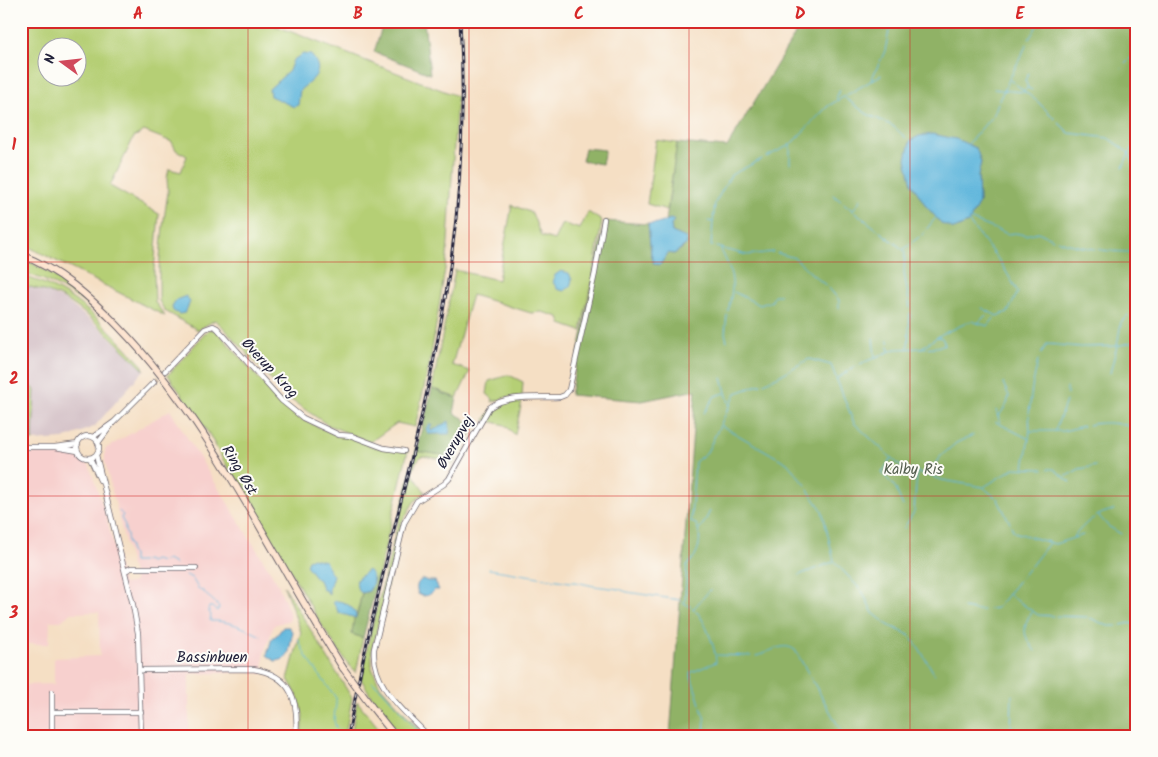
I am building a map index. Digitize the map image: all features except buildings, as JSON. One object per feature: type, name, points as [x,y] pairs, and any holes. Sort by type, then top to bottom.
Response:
[{"type":"main road","name":"Ring Øst","points":[[21,255],[45,266],[81,291],[106,313],[157,370],[190,414],[222,463],[316,626],[343,668],[395,736]]},
{"type":"street","name":"Øverupvej","points":[[428,736],[388,693],[381,683],[374,666],[374,649],[404,522],[418,501],[444,484],[449,478],[489,408],[508,399],[560,397],[569,390],[595,273],[604,219]]},
{"type":"street","name":"Øverup Krog","points":[[165,371],[205,329],[213,326],[217,328],[282,402],[303,418],[339,435],[352,436],[384,448],[404,451]]},
{"type":"street","points":[[98,442],[114,422],[154,382]]},
{"type":"street","points":[[78,451],[80,440],[86,436],[94,437],[114,422]]},
{"type":"street","points":[[55,447],[78,451],[84,458],[90,458],[96,455],[99,449],[98,442],[94,437]]},
{"type":"street","points":[[21,448],[78,444]]},
{"type":"street","points":[[96,455],[138,632],[141,736]]},
{"type":"street","points":[[90,458],[104,490]]},
{"type":"street","points":[[124,571],[132,568],[196,568]]},
{"type":"street","name":"Bassinbuen","points":[[140,670],[263,670],[275,676],[290,692],[296,705],[298,717],[296,736]]},
{"type":"street","points":[[52,692],[52,736]]},
{"type":"street","points":[[52,712],[141,712]]},
{"type":"shaded area","points":[[29,287],[47,292],[66,301],[100,328],[144,370],[94,427],[63,439],[33,441],[35,390],[23,375],[23,368],[28,361],[27,353],[24,350],[21,351],[21,294]]},
{"type":"shaded area","points":[[170,410],[278,584],[289,612],[290,620],[274,625],[264,653],[263,674],[252,672],[189,674],[189,736],[21,736],[21,685],[54,684],[54,658],[100,656],[99,612],[71,613],[61,621],[50,621],[49,644],[21,644],[21,453],[70,453],[89,465],[107,519],[123,584],[135,582],[105,462],[105,449]]},
{"type":"green space","points":[[21,21],[263,21],[457,96],[447,257],[430,362],[415,427],[397,423],[370,442],[328,425],[288,398],[215,320],[198,330],[165,311],[159,301],[159,268],[168,192],[167,178],[169,169],[181,172],[187,156],[176,150],[172,142],[144,131],[134,137],[110,186],[159,214],[154,271],[155,302],[165,316],[21,243]]},
{"type":"green space","points":[[384,21],[424,21],[430,74],[374,52]]},
{"type":"green space","name":"Kalby Ris","points":[[803,21],[1137,21],[1137,736],[670,736],[696,390],[642,401],[570,395],[605,221],[648,224],[651,254],[660,265],[668,253],[674,254],[684,247],[681,236],[672,232],[670,219],[666,221],[677,143],[727,147]],"holes":[[[932,134],[981,162],[978,176],[979,203]]]},
{"type":"green space","points":[[656,140],[677,143],[667,210],[647,204]]},
{"type":"green space","points":[[585,148],[605,150],[602,164],[582,161]]},
{"type":"green space","points":[[512,205],[532,213],[541,236],[554,240],[562,223],[580,229],[588,212],[602,221],[581,331],[561,324],[559,317],[542,312],[531,313],[472,295],[452,365],[470,371],[457,398],[432,389],[455,270],[498,280]]},
{"type":"green space","points":[[21,258],[66,284],[105,316],[103,317],[84,302],[55,285],[21,272]]},
{"type":"green space","points":[[21,276],[58,290],[89,311],[116,337],[143,366],[144,370],[96,323],[66,300],[30,287],[21,294]]},
{"type":"green space","points":[[209,329],[216,330],[275,397],[289,411],[301,419],[338,436],[352,438],[374,447],[408,450],[379,574],[362,593],[352,634],[363,638],[356,673],[321,624],[209,434],[168,375]]},
{"type":"green space","points":[[24,350],[27,356],[23,375],[35,390],[33,441],[21,441],[21,361],[23,358],[21,351]]},
{"type":"green space","points":[[509,375],[523,382],[522,397],[507,397],[492,402],[493,399],[487,394],[489,381]]},
{"type":"green space","points":[[432,389],[457,398],[454,413],[463,418],[474,430],[456,457],[416,451]]},
{"type":"green space","points":[[522,401],[515,435],[505,425],[485,420],[496,406]]},
{"type":"green space","points":[[416,451],[456,457],[453,465],[443,459],[422,456],[416,462],[412,473],[425,492],[414,502],[402,522],[372,650],[372,668],[380,686],[425,736],[401,736],[376,704],[361,679],[368,643]]},
{"type":"green space","points":[[379,574],[363,638],[352,634],[354,618],[357,616],[362,593],[369,591],[373,580]]},
{"type":"green space","points":[[284,586],[352,698],[345,736],[301,736],[303,715],[297,695],[288,679],[301,632]]},
{"type":"green space","points":[[357,701],[385,736],[351,736]]},
{"type":"water","points":[[303,54],[311,55],[318,71],[313,79],[300,90],[298,105],[294,107],[270,96],[269,89],[289,71],[293,60]]},
{"type":"water","points":[[932,134],[956,139],[976,148],[981,162],[978,176],[979,203],[968,223],[954,229],[942,224],[926,206],[912,184],[906,159],[910,141],[919,136]]},
{"type":"water","points":[[670,219],[674,220],[671,225],[672,232],[686,238],[687,244],[674,254],[668,253],[660,265],[654,264],[648,224],[661,223]]},
{"type":"water","points":[[561,271],[569,273],[572,280],[570,287],[564,291],[557,289],[553,282],[555,275]]},
{"type":"water","points":[[186,296],[190,302],[185,313],[179,314],[173,311],[172,306],[176,300]]},
{"type":"water","points":[[449,421],[449,434],[428,434],[426,429],[430,424],[434,425],[431,426],[430,430],[432,431]]},
{"type":"water","points":[[313,558],[325,561],[333,575],[329,595],[326,590],[323,590],[319,580],[306,565],[308,560]]},
{"type":"water","points":[[368,570],[373,577],[373,583],[369,591],[362,593],[358,589],[357,579]]},
{"type":"water","points":[[423,579],[435,581],[439,590],[434,590],[425,596],[418,594],[417,585]]},
{"type":"water","points":[[333,602],[349,605],[356,614],[356,618],[339,613]]},
{"type":"water","points":[[283,627],[289,627],[293,633],[289,651],[285,658],[275,661],[267,655],[272,638]]},
{"type":"waterway","points":[[1029,39],[1040,21]]},
{"type":"waterway","points":[[871,80],[885,51],[889,31]]},
{"type":"waterway","points":[[999,100],[1027,44]]},
{"type":"waterway","points":[[1122,67],[1137,54]]},
{"type":"waterway","points":[[1028,88],[1025,80],[1029,73]]},
{"type":"waterway","points":[[766,157],[790,145],[828,106],[881,75]]},
{"type":"waterway","points":[[1009,79],[1038,102],[1055,119]]},
{"type":"waterway","points":[[1024,90],[1028,88],[1032,90]]},
{"type":"waterway","points":[[994,89],[1025,92]]},
{"type":"waterway","points":[[837,100],[840,90]]},
{"type":"waterway","points":[[845,98],[867,114],[893,126],[906,138]]},
{"type":"waterway","points":[[968,144],[994,114],[998,103]]},
{"type":"waterway","points":[[1059,123],[1069,133],[1108,138],[1129,153],[1137,170]]},
{"type":"waterway","points":[[1123,167],[1129,153],[1137,143]]},
{"type":"waterway","points":[[790,145],[790,164]]},
{"type":"waterway","points":[[713,222],[715,203],[731,175],[762,159]]},
{"type":"waterway","points":[[833,195],[905,251],[904,272],[910,308]]},
{"type":"waterway","points":[[853,210],[861,199]]},
{"type":"waterway","points":[[922,235],[937,216]]},
{"type":"waterway","points":[[969,219],[1008,234],[1025,235],[1038,232],[1053,239]]},
{"type":"waterway","points":[[708,221],[713,222],[711,246],[713,246]]},
{"type":"waterway","points":[[968,221],[1001,263],[1018,292],[1008,312],[997,316],[982,308]]},
{"type":"waterway","points":[[904,249],[919,237]]},
{"type":"waterway","points":[[1057,240],[1097,249],[1137,252]]},
{"type":"waterway","points":[[716,247],[747,255],[773,252]]},
{"type":"waterway","points":[[720,248],[731,272],[732,279],[732,293],[728,311]]},
{"type":"waterway","points":[[777,253],[795,258],[828,287],[839,300],[839,308]]},
{"type":"waterway","points":[[734,292],[760,305],[772,301],[774,295],[780,295]]},
{"type":"waterway","points":[[908,347],[910,313]]},
{"type":"waterway","points":[[727,315],[725,333],[727,341]]},
{"type":"waterway","points":[[978,323],[986,315]]},
{"type":"waterway","points":[[1110,373],[1121,322],[1128,315]]},
{"type":"waterway","points":[[860,364],[895,349],[921,348],[942,334],[971,321],[988,326],[994,318]]},
{"type":"waterway","points":[[921,348],[937,347],[945,344],[942,338],[938,337]]},
{"type":"waterway","points":[[873,338],[875,357]]},
{"type":"waterway","points":[[888,340],[889,351]]},
{"type":"waterway","points":[[1041,354],[1047,344],[1081,347],[1117,346],[1137,341]]},
{"type":"waterway","points":[[764,383],[809,359],[831,365],[854,423],[900,466],[942,480],[983,487],[995,497]]},
{"type":"waterway","points":[[1029,413],[1038,360]]},
{"type":"waterway","points":[[836,379],[857,366]]},
{"type":"waterway","points":[[722,378],[730,407]]},
{"type":"waterway","points":[[998,417],[1007,404],[1009,396],[1003,383]]},
{"type":"waterway","points":[[685,602],[687,565],[699,546],[698,529],[696,524],[691,522],[695,462],[707,452],[736,393],[761,384]]},
{"type":"waterway","points":[[1067,387],[1067,395]]},
{"type":"waterway","points":[[704,413],[715,396],[725,393]]},
{"type":"waterway","points":[[1055,431],[1066,401]]},
{"type":"waterway","points":[[996,410],[1000,423]]},
{"type":"waterway","points":[[1024,468],[1030,431],[1029,415]]},
{"type":"waterway","points":[[996,422],[1029,439]]},
{"type":"waterway","points":[[1088,425],[1112,423],[1137,428]]},
{"type":"waterway","points":[[722,426],[787,463],[806,485]]},
{"type":"waterway","points":[[1030,431],[1064,431],[1083,426]]},
{"type":"waterway","points":[[927,474],[941,456],[956,443],[973,435]]},
{"type":"waterway","points":[[891,458],[882,473],[895,487],[903,506]]},
{"type":"waterway","points":[[1065,477],[1079,469],[1096,466]]},
{"type":"waterway","points":[[984,487],[1014,468],[1043,469]]},
{"type":"waterway","points":[[1048,469],[1054,469],[1070,482]]},
{"type":"waterway","points":[[904,528],[914,512],[917,472]]},
{"type":"waterway","points":[[808,490],[822,510],[834,561],[860,589]]},
{"type":"waterway","points":[[997,498],[1010,523]]},
{"type":"waterway","points":[[1074,537],[1091,519],[1102,513],[1114,510]]},
{"type":"waterway","points":[[119,511],[123,515],[121,518],[125,525],[133,562],[146,560],[161,562],[167,560],[175,564]]},
{"type":"waterway","points":[[699,529],[710,511]]},
{"type":"waterway","points":[[1099,516],[1108,526],[1121,534]]},
{"type":"waterway","points":[[1011,526],[1014,532],[1055,544],[1083,535]]},
{"type":"waterway","points":[[1031,566],[1049,543]]},
{"type":"waterway","points":[[799,575],[833,562]]},
{"type":"waterway","points":[[489,569],[680,600],[694,609],[703,621],[716,656],[716,662],[690,673],[700,704]]},
{"type":"waterway","points":[[989,609],[997,608],[1028,569]]},
{"type":"waterway","points":[[186,575],[192,578],[199,590],[203,591],[219,608],[217,611],[209,607],[210,621],[230,623],[261,636]]},
{"type":"waterway","points":[[693,609],[710,590]]},
{"type":"waterway","points":[[862,591],[873,613],[888,625],[909,635],[935,675]]},
{"type":"waterway","points":[[1008,594],[1038,615],[1053,616]]},
{"type":"waterway","points":[[963,608],[983,610]]},
{"type":"waterway","points":[[1031,612],[1026,624],[1025,633],[1035,651]]},
{"type":"waterway","points":[[1056,616],[1087,617]]},
{"type":"waterway","points":[[1090,618],[1108,626],[1117,626]]},
{"type":"waterway","points":[[1121,625],[1130,623],[1137,626]]},
{"type":"waterway","points":[[298,639],[306,656],[336,698],[334,720],[340,731]]},
{"type":"waterway","points":[[756,656],[781,647],[795,650],[844,736]]},
{"type":"waterway","points":[[717,655],[751,656]]},
{"type":"waterway","points":[[372,682],[381,689],[423,736]]},
{"type":"waterway","points":[[1011,736],[1012,695]]},
{"type":"waterway","points":[[701,707],[705,720],[704,736]]},
{"type":"tunnel","points":[[154,382],[165,371]]},
{"type":"railway","points":[[348,736],[370,629],[433,364],[449,275],[454,239],[462,130],[460,21]]}]
